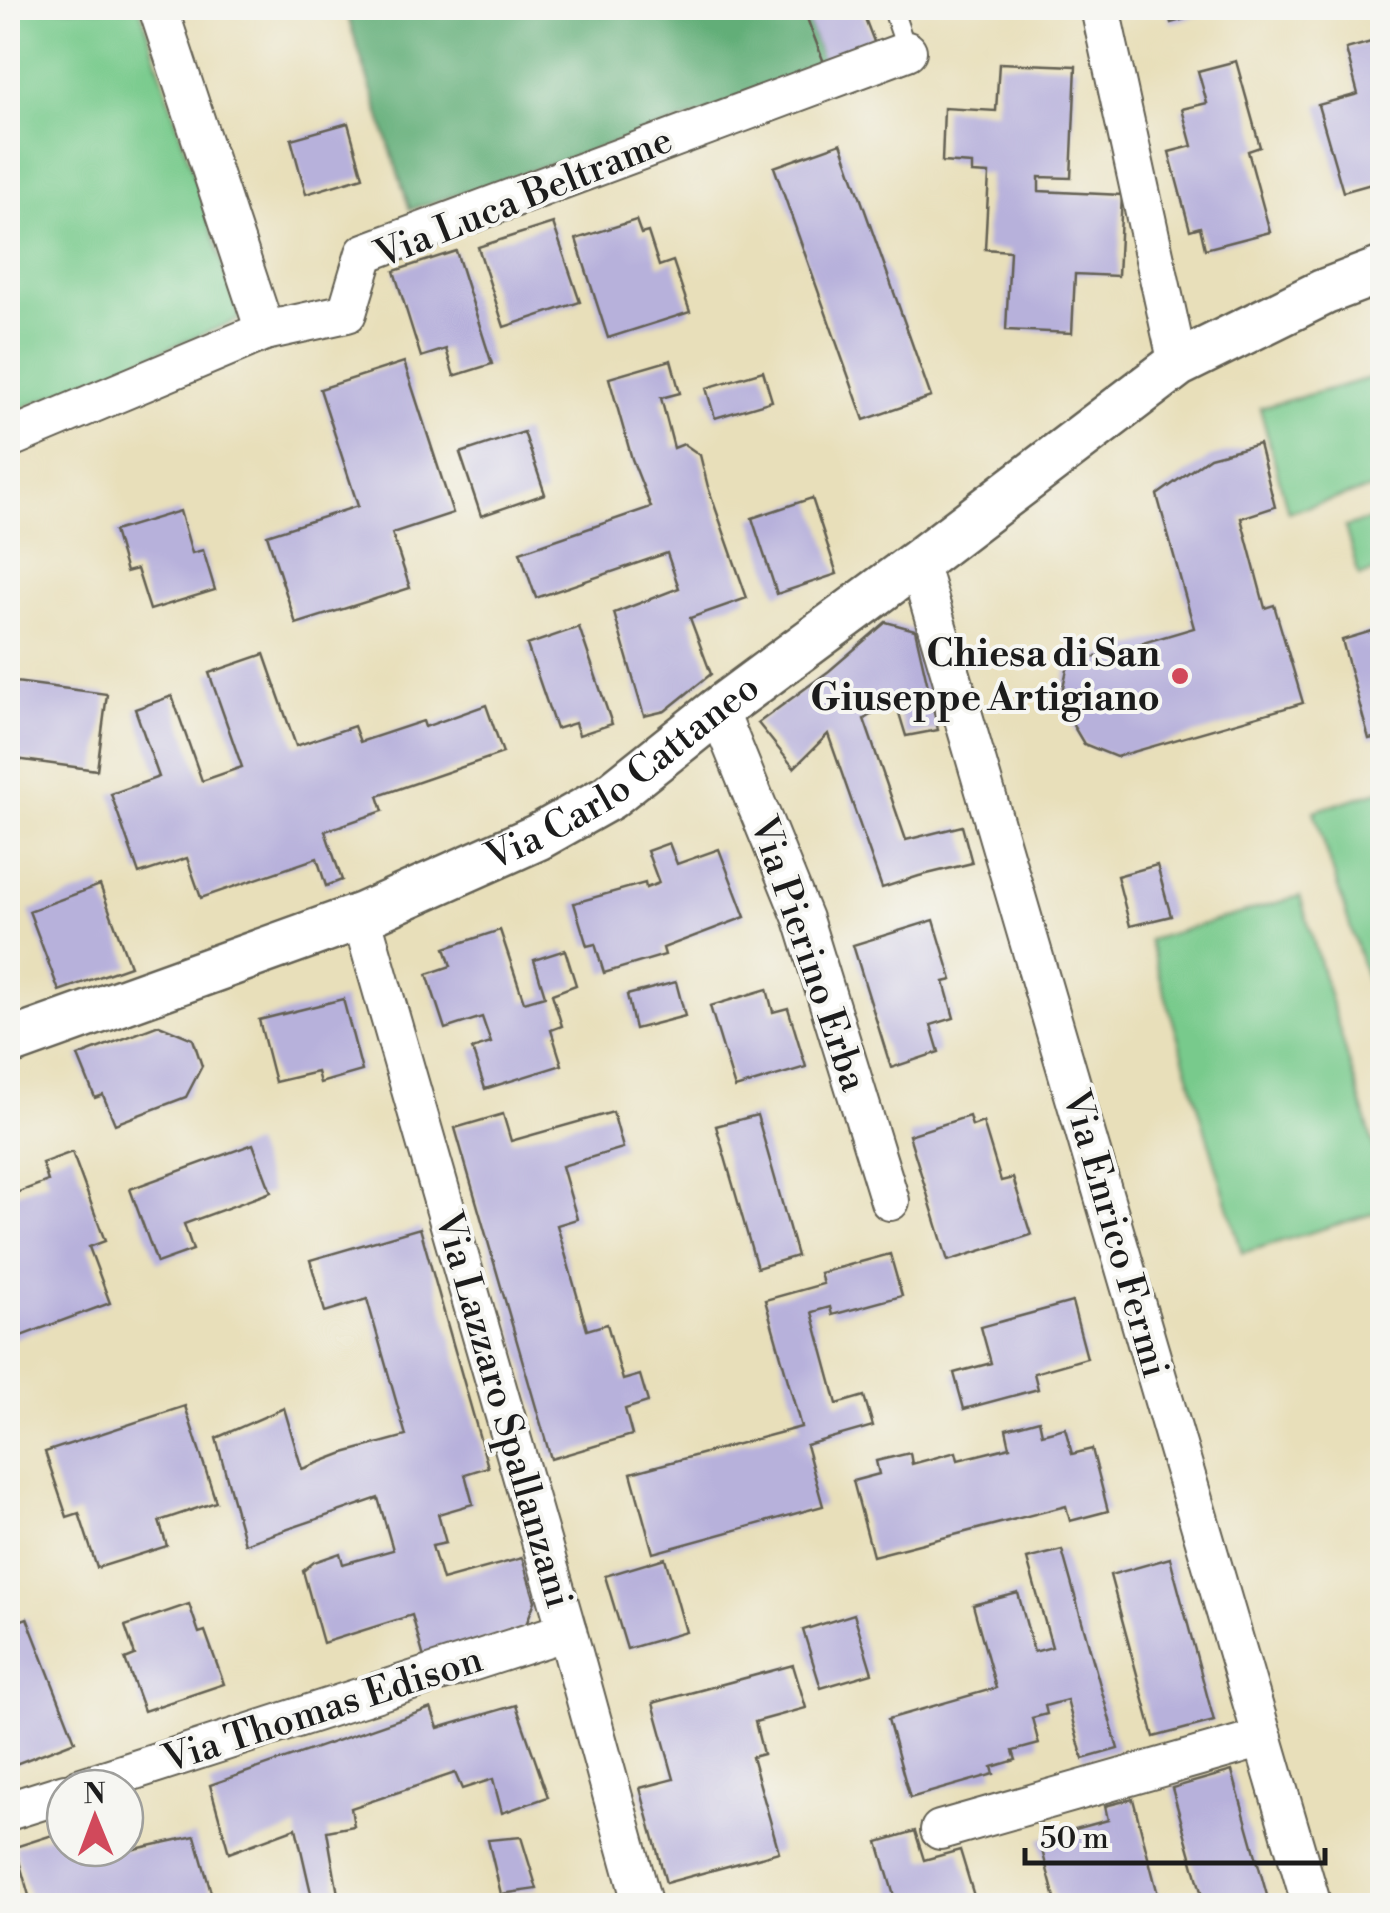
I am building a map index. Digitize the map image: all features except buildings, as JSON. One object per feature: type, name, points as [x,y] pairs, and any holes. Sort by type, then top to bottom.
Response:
[{"type":"street","points":[[158,8],[265,331]]},
{"type":"street","points":[[1100,8],[1178,364]]},
{"type":"street","name":"Via Luca Beltrame","points":[[8,439],[265,331],[348,312],[365,253],[907,51]]},
{"type":"street","name":"Via Carlo Cattaneo","points":[[8,1043],[361,916],[538,837],[610,797],[718,710],[1178,364],[1324,292],[1382,270]]},
{"type":"street","name":"Via Enrico Fermi","points":[[918,562],[1312,1906]]},
{"type":"street","name":"Via Pierino Erba","points":[[718,710],[802,919],[890,1201]]},
{"type":"street","name":"Via Lazzaro Spallanzani","points":[[361,916],[643,1906]]},
{"type":"street","name":"Via Thomas Edison","points":[[142,1768],[567,1631]]},
{"type":"street","points":[[940,1830],[1263,1738]]},
{"type":"street","points":[[8,1811],[45,1799]]},
{"type":"lane","points":[[895,8],[907,51]]},
{"type":"green space","points":[[8,8],[140,8],[240,319],[8,414]]},
{"type":"green space","points":[[345,8],[803,8],[828,73],[410,210]]},
{"type":"green space","points":[[1382,375],[1382,486],[1288,512],[1260,408]]},
{"type":"green space","points":[[1382,516],[1382,570],[1359,576],[1345,527]]},
{"type":"green space","points":[[1382,790],[1382,1028],[1314,811]]},
{"type":"green space","points":[[1300,896],[1382,1174],[1382,1211],[1242,1253],[1149,940]]},
{"type":"place","name":"Chiesa di San Giuseppe Artigiano","points":[[1180,676]]}]
